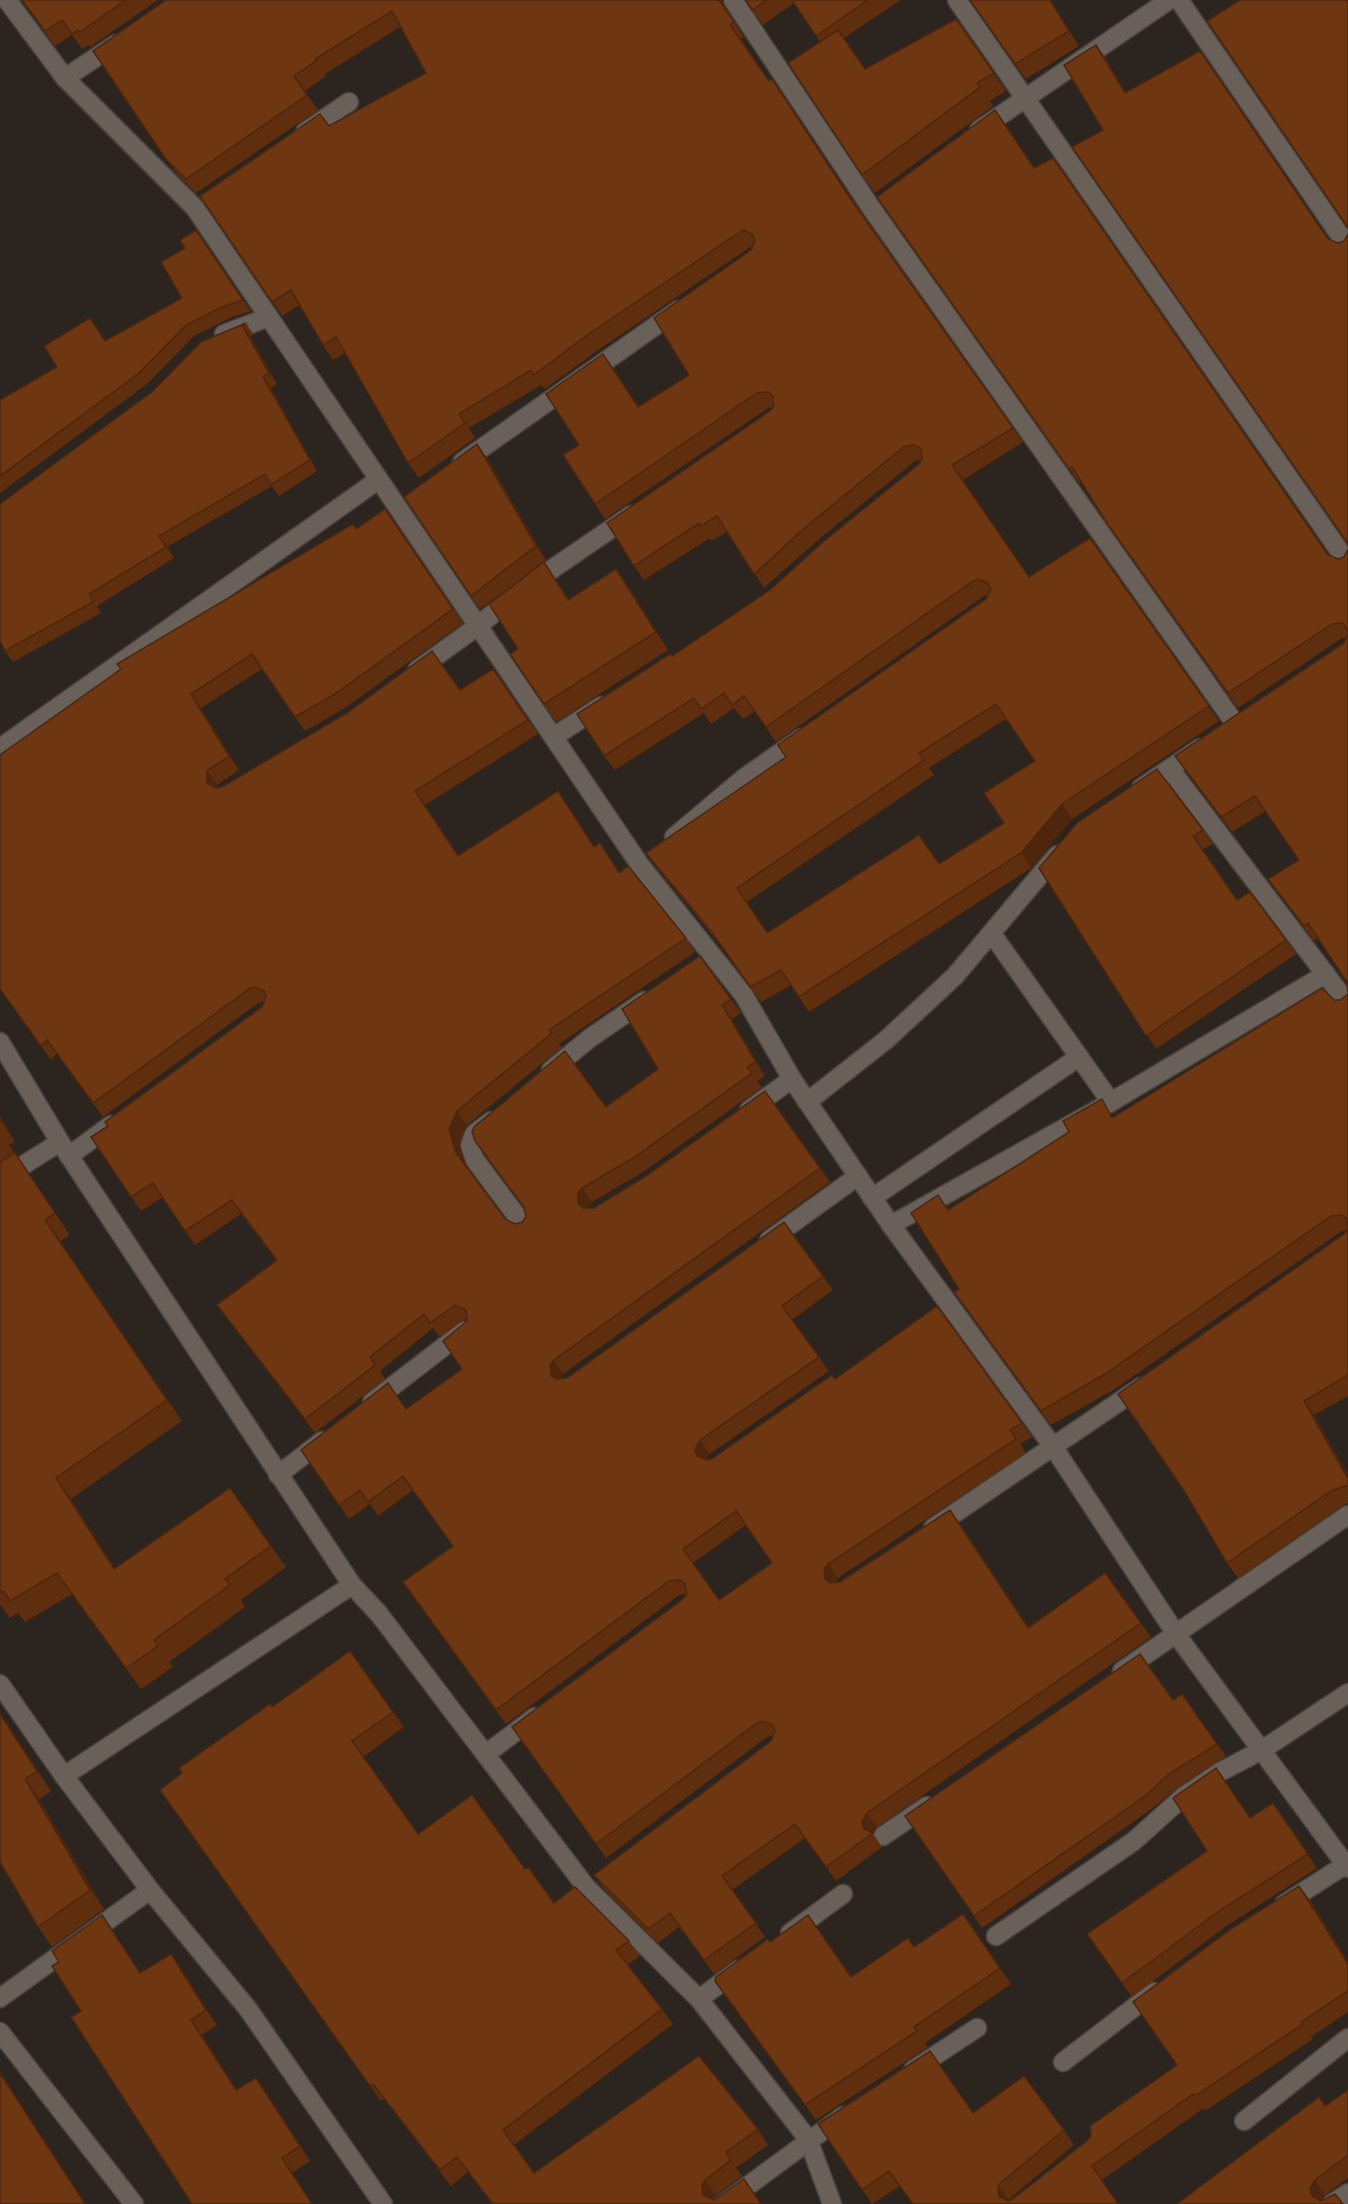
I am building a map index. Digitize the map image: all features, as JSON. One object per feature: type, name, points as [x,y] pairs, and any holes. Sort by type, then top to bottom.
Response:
[{"type":"street","points":[[7,0],[65,78],[195,208],[378,480],[555,736],[640,865],[713,954],[742,994],[792,1079],[891,1225],[941,1306],[1054,1448],[1176,1634],[1347,1865],[1265,1915]]},
{"type":"street","points":[[733,0],[872,209],[1234,722]]},
{"type":"street","points":[[957,0],[1348,563]]},
{"type":"street","points":[[968,139],[1025,96],[1169,0]]},
{"type":"street","points":[[1179,0],[1348,247]]},
{"type":"street","points":[[65,78],[131,33]]},
{"type":"street","points":[[291,142],[349,102]]},
{"type":"street","points":[[195,208],[214,195]]},
{"type":"street","points":[[872,209],[891,195]]},
{"type":"street","points":[[445,473],[696,297]]},
{"type":"street","points":[[211,340],[235,328],[269,318]]},
{"type":"street","points":[[0,747],[378,480]]},
{"type":"street","points":[[397,507],[416,494]]},
{"type":"street","points":[[406,678],[479,625],[523,589],[648,503]]},
{"type":"street","points":[[555,736],[620,694]]},
{"type":"street","points":[[1124,798],[1254,710]]},
{"type":"street","points":[[640,865],[744,778],[820,725]]},
{"type":"street","points":[[1170,769],[1348,1004]]},
{"type":"street","points":[[807,1102],[917,1013],[955,976],[1072,837]]},
{"type":"street","points":[[992,934],[1111,1102]]},
{"type":"street","points":[[694,967],[713,954]]},
{"type":"street","points":[[891,1225],[1111,1102],[1326,974]]},
{"type":"street","points":[[537,1082],[590,1038],[656,993]]},
{"type":"street","points":[[0,1042],[64,1149],[352,1585],[379,1614],[586,1887],[699,1999],[808,2139],[832,2204]]},
{"type":"street","points":[[872,1198],[1079,1058]]},
{"type":"street","points":[[735,1120],[792,1079]]},
{"type":"street","points":[[501,1112],[474,1134],[470,1146],[475,1160],[525,1227]]},
{"type":"street","points":[[0,1180],[64,1149],[125,1115]]},
{"type":"street","points":[[752,1252],[858,1176]]},
{"type":"street","points":[[353,1417],[466,1330]]},
{"type":"street","points":[[914,1540],[1054,1448],[1151,1379]]},
{"type":"street","points":[[278,1475],[334,1431]]},
{"type":"street","points":[[1108,1681],[1348,1515]]},
{"type":"street","points":[[64,1776],[352,1585]]},
{"type":"street","points":[[0,1684],[64,1776],[150,1890],[248,2009],[383,2204]]},
{"type":"street","points":[[996,1936],[1134,1841],[1184,1796],[1220,1772],[1262,1750],[1348,1693]]},
{"type":"street","points":[[486,1754],[553,1704]]},
{"type":"street","points":[[883,1836],[942,1796]]},
{"type":"street","points":[[586,1887],[605,1873]]},
{"type":"street","points":[[0,1998],[150,1890]]},
{"type":"street","points":[[776,1943],[843,1894]]},
{"type":"street","points":[[699,1999],[756,1957]]},
{"type":"street","points":[[1063,2061],[1170,1980]]},
{"type":"street","points":[[897,2080],[977,2028]]},
{"type":"street","points":[[0,2031],[134,2204]]},
{"type":"street","points":[[1244,2121],[1348,2038]]},
{"type":"street","points":[[723,2204],[808,2139],[857,2107]]},
{"type":"street","points":[[1331,2204],[1348,2193]]},
{"type":"building","points":[[22,0],[126,0],[80,32],[78,30],[72,34],[62,20],[45,31]]},
{"type":"building","points":[[166,0],[719,0],[734,22],[730,25],[769,81],[772,79],[852,201],[1013,428],[952,465],[1029,577],[1090,538],[1209,706],[1062,804],[1021,853],[799,997],[781,970],[750,987],[712,932],[646,853],[786,757],[778,745],[986,599],[991,590],[988,583],[979,579],[973,581],[766,727],[744,696],[732,705],[724,693],[701,709],[694,698],[604,756],[577,714],[670,654],[672,656],[770,590],[823,542],[919,464],[922,459],[921,449],[915,445],[905,446],[808,525],[754,574],[717,516],[701,526],[699,523],[634,566],[607,523],[770,411],[774,406],[773,396],[768,392],[757,393],[595,504],[563,455],[579,445],[546,394],[603,354],[638,407],[689,375],[654,318],[751,250],[755,240],[752,234],[743,230],[590,333],[534,375],[531,370],[459,414],[465,423],[408,463],[336,337],[323,345],[291,290],[272,302],[200,196],[320,114],[329,126],[426,73],[392,11],[315,59],[316,61],[294,76],[307,95],[186,179],[166,159],[93,51]],"holes":[[[996,704],[1035,761],[984,793],[1004,823],[939,864],[919,835],[767,933],[737,888],[924,760],[919,753]]]},
{"type":"building","points":[[746,0],[767,0],[752,10]]},
{"type":"building","points":[[792,0],[868,0],[816,36]]},
{"type":"building","points":[[970,0],[1050,0],[1069,31],[1015,64]]},
{"type":"building","points":[[1240,0],[1348,0],[1348,229],[1207,21]]},
{"type":"building","points":[[956,19],[994,73],[977,83],[980,87],[862,175],[788,63],[838,30],[865,69]]},
{"type":"building","points":[[1096,45],[1125,93],[1200,51],[1328,239],[1338,243],[1344,241],[1348,234],[1348,545],[1072,147],[1103,130],[1064,65]]},
{"type":"building","points":[[995,110],[1034,168],[1053,158],[1328,555],[1338,559],[1344,557],[1348,549],[1348,631],[1343,623],[1332,624],[1228,693],[1109,526],[1072,467],[1069,469],[877,197]]},
{"type":"building","points":[[196,230],[243,300],[222,307],[186,325],[139,373],[0,476],[0,400],[57,367],[44,346],[90,318],[105,341],[182,298],[161,262],[185,248],[180,240]]},
{"type":"building","points":[[246,323],[242,325],[269,373],[263,377],[310,460],[271,485],[265,474],[159,536],[166,547],[89,594],[93,602],[5,651],[0,641],[0,504],[153,391],[201,342]]},
{"type":"building","points":[[477,444],[536,546],[471,596],[404,497]]},
{"type":"building","points":[[385,509],[453,609],[335,694],[295,717],[252,654],[191,694],[229,756],[207,771],[207,783],[216,788],[222,787],[347,713],[432,651],[460,690],[493,669],[528,720],[415,791],[458,856],[558,791],[594,847],[600,843],[619,873],[628,866],[686,938],[549,1030],[552,1033],[457,1111],[449,1129],[456,1153],[506,1220],[516,1224],[522,1222],[526,1217],[524,1207],[475,1141],[472,1132],[474,1127],[565,1051],[606,1107],[658,1069],[622,1009],[700,956],[731,999],[722,1005],[756,1062],[747,1067],[752,1073],[633,1158],[582,1188],[578,1193],[578,1203],[583,1208],[594,1208],[646,1176],[765,1091],[820,1168],[554,1360],[550,1365],[551,1375],[556,1379],[567,1378],[784,1222],[823,1276],[782,1306],[819,1357],[700,1440],[695,1449],[697,1456],[707,1460],[713,1458],[832,1375],[835,1379],[937,1306],[1022,1423],[1010,1430],[1016,1439],[828,1564],[824,1569],[825,1579],[830,1583],[840,1582],[950,1510],[1028,1628],[1105,1573],[1141,1623],[867,1813],[862,1823],[864,1829],[873,1833],[826,1867],[795,1824],[722,1876],[756,1923],[704,1960],[670,1913],[648,1929],[594,1875],[771,1741],[775,1731],[773,1725],[763,1721],[757,1723],[596,1844],[512,1727],[683,1599],[687,1594],[685,1584],[680,1580],[669,1581],[496,1710],[403,1582],[453,1546],[403,1476],[368,1502],[360,1490],[339,1505],[301,1450],[388,1383],[406,1409],[462,1369],[443,1341],[467,1321],[466,1310],[455,1305],[430,1323],[424,1314],[370,1357],[375,1365],[305,1419],[217,1305],[277,1260],[232,1200],[185,1231],[153,1183],[131,1197],[91,1137],[108,1126],[105,1122],[262,1007],[266,997],[264,991],[255,987],[249,989],[93,1103],[47,1040],[41,1046],[0,989],[0,755],[121,669],[117,664],[353,524],[356,529]],"holes":[[[736,1511],[772,1563],[719,1600],[683,1549]]]},
{"type":"building","points":[[544,562],[568,600],[616,569],[656,632],[544,704],[510,654],[518,649],[489,604]]},
{"type":"building","points":[[1348,633],[1348,994],[1347,982],[1308,923],[1304,926],[1268,879],[1299,860],[1255,796],[1221,817],[1175,756],[1344,643]]},
{"type":"building","points":[[1157,769],[1203,830],[1193,836],[1237,900],[1250,892],[1286,940],[1146,1036],[1039,868],[1077,823]]},
{"type":"building","points":[[1322,988],[1334,1000],[1340,1000],[1348,994],[1348,1229],[1347,1219],[1342,1215],[1331,1216],[1105,1374],[1041,1411],[954,1292],[959,1289],[911,1213],[938,1195],[948,1210],[1069,1132],[1063,1121],[1102,1099],[1112,1118]]},
{"type":"building","points":[[15,1153],[55,1213],[45,1220],[167,1400],[56,1478],[114,1569],[230,1488],[271,1546],[225,1579],[230,1585],[154,1640],[158,1646],[126,1668],[57,1573],[10,1601],[4,1591],[0,1593],[0,1162]]},
{"type":"building","points":[[1348,1229],[1348,1375],[1304,1401],[1348,1479],[1348,1485],[1331,1491],[1227,1563],[1185,1492],[1118,1394]]},
{"type":"building","points":[[350,1651],[393,1712],[352,1741],[418,1834],[472,1795],[525,1869],[528,1867],[554,1903],[575,1887],[629,1941],[616,1950],[662,2009],[503,2130],[534,2173],[699,2056],[758,2129],[726,2152],[731,2160],[705,2180],[702,2185],[703,2195],[714,2200],[744,2179],[761,2204],[493,2204],[457,2157],[440,2170],[373,2084],[370,2086],[160,1790],[182,1773],[179,1768],[270,1704],[272,1707]]},
{"type":"building","points":[[1140,1654],[1173,1700],[1182,1694],[1217,1744],[1169,1774],[1145,1796],[974,1916],[905,1816]]},
{"type":"building","points":[[0,1714],[37,1771],[25,1779],[90,1890],[38,1927],[0,1862]]},
{"type":"building","points":[[1216,1768],[1250,1818],[1273,1803],[1308,1854],[1219,1911],[1122,1983],[1087,1934],[1207,1851],[1173,1798]]},
{"type":"building","points":[[1299,1886],[1348,1964],[1348,1991],[1195,2096],[1193,2094],[1092,2166],[1118,2204],[913,2204],[889,2171],[862,2190],[818,2124],[930,2051],[973,2113],[1024,2076],[1064,2130],[998,2185],[999,2197],[1009,2201],[1088,2140],[1091,2135],[1090,2126],[1177,2065],[1133,2002],[1231,1929]]},
{"type":"building","points":[[963,1914],[1000,1968],[914,2027],[917,2031],[805,2105],[715,1981],[716,1977],[768,1939],[770,1942],[808,1915],[851,1977],[908,1938],[914,1947]]},
{"type":"building","points":[[102,1915],[140,1973],[171,1954],[206,2010],[191,2020],[236,2090],[256,2078],[300,2146],[282,2158],[312,2204],[192,2204],[71,2017],[81,2011],[52,1966],[59,1962],[52,1951]]},
{"type":"building","points":[[0,2073],[85,2204],[0,2204]]},
{"type":"building","points":[[1348,2090],[1348,2155],[1315,2180],[1310,2189],[1312,2196],[1321,2201],[1335,2194],[1343,2204],[1177,2204],[1319,2097],[1325,2106]]}]
